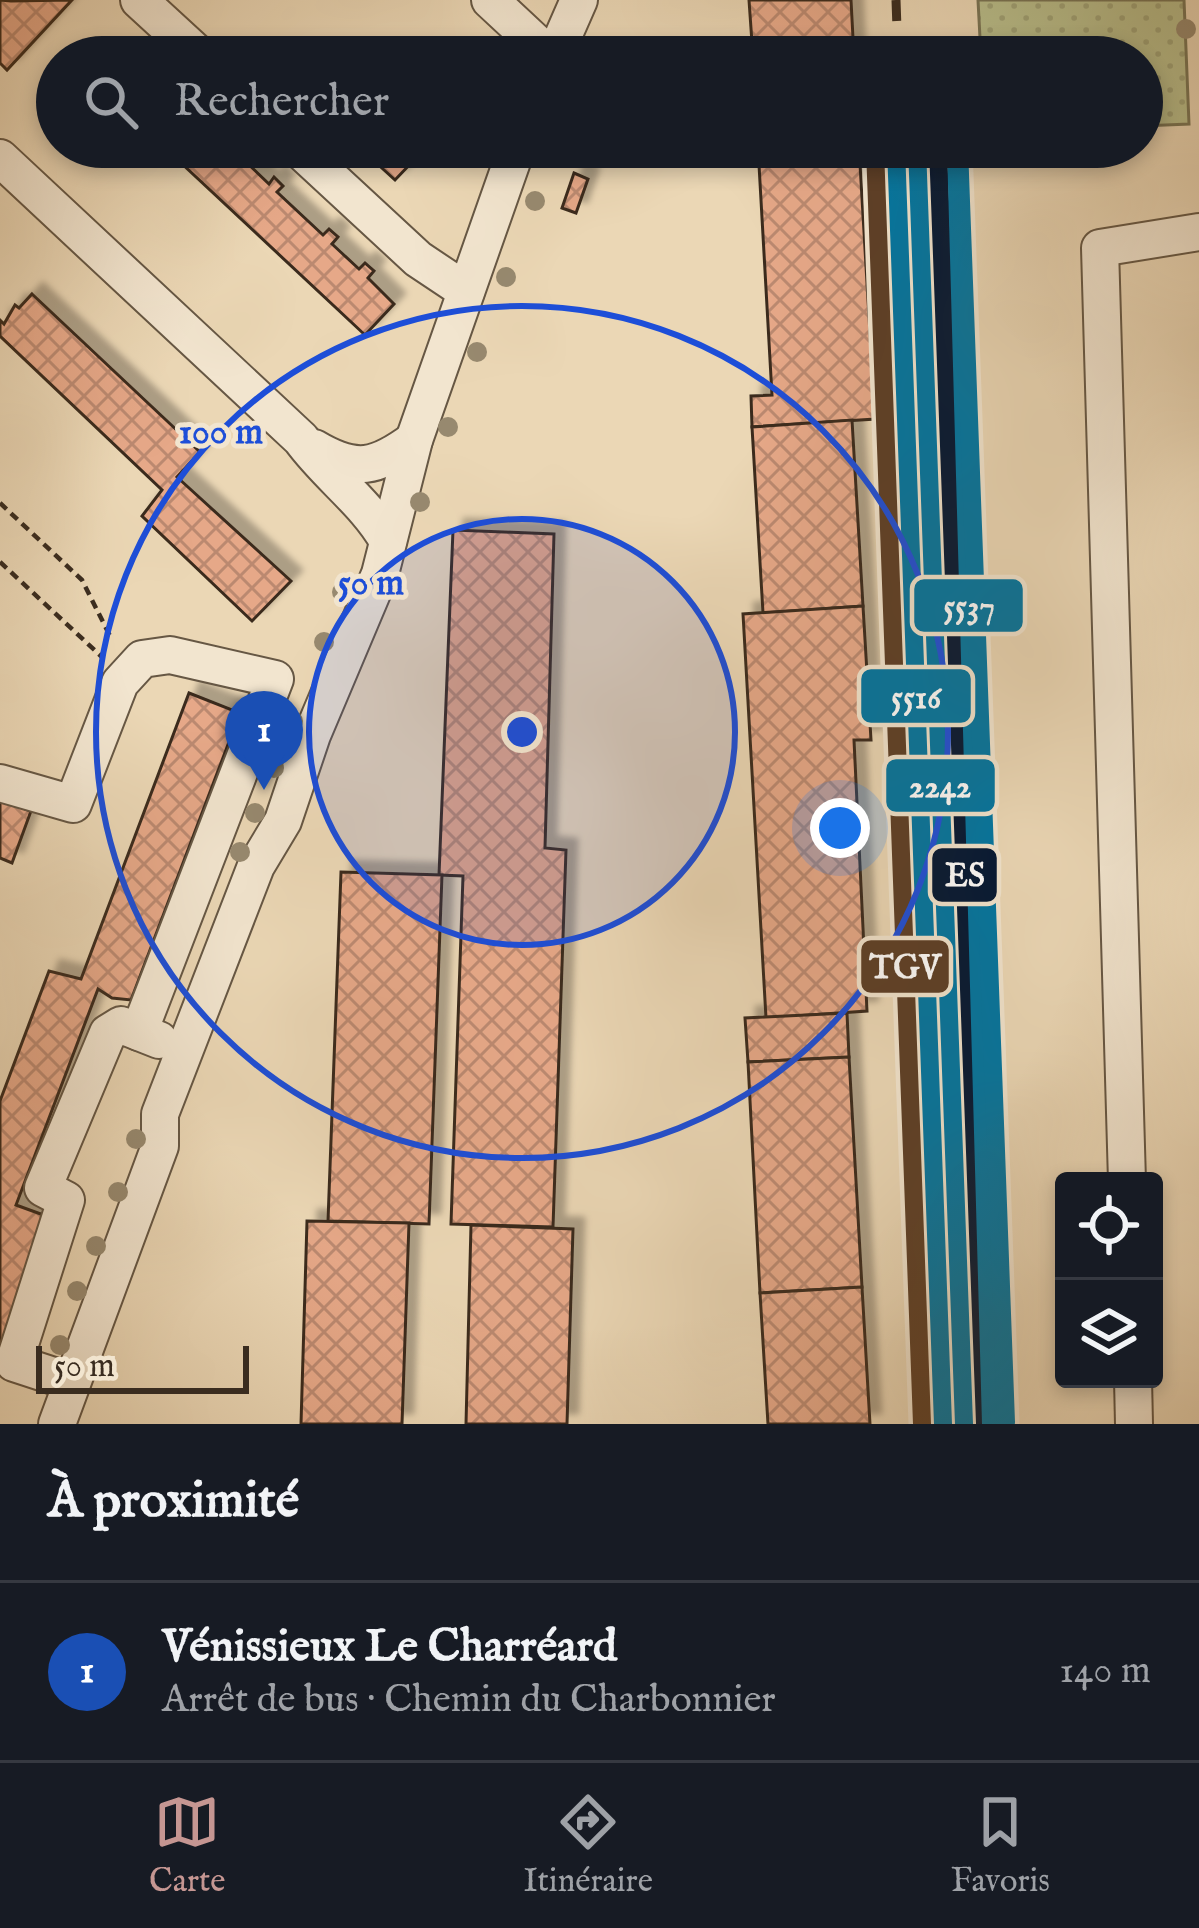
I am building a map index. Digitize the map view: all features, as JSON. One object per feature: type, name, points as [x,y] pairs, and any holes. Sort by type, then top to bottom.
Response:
[{"type":"street","points":[[140,0],[179,36]]},
{"type":"street","points":[[490,0],[529,36]]},
{"type":"street","points":[[562,36],[579,0]]},
{"type":"street","points":[[0,158],[301,440],[323,470],[376,520],[388,541]]},
{"type":"street","points":[[320,168],[418,259],[466,291]]},
{"type":"street","points":[[57,1424],[160,1146],[160,1114],[256,866],[283,821],[332,685],[380,574],[414,440],[510,168]]},
{"type":"street","points":[[1127,1172],[1100,248],[1199,232]]},
{"type":"street","points":[[301,440],[360,468],[382,464],[414,440]]},
{"type":"street","points":[[0,783],[74,804],[128,671],[156,654],[275,680],[332,685]]},
{"type":"street","points":[[139,1032],[275,680]]},
{"type":"street","points":[[72,1382],[14,1363],[66,1200],[43,1188],[108,1033],[121,1024],[184,1051]]},
{"type":"street","points":[[1132,1388],[1134,1424]]},
{"type":"path","points":[[0,503],[82,580],[128,671]]},
{"type":"path","points":[[0,562],[107,662],[128,671]]},
{"type":"green space","points":[[978,0],[1184,0],[1189,124],[1163,125],[1163,36],[980,36]]},
{"type":"building","points":[[0,0],[72,0],[7,70],[0,63]]},
{"type":"building","points":[[749,0],[851,0],[853,36],[752,36]]},
{"type":"building","points":[[186,168],[252,168],[269,184],[274,177],[283,186],[277,192],[323,235],[329,229],[338,237],[332,244],[359,269],[365,263],[374,271],[368,278],[394,304],[365,335]]},
{"type":"building","points":[[382,168],[406,168],[395,180]]},
{"type":"building","points":[[759,168],[860,168],[875,419],[752,427],[751,396],[772,395]]},
{"type":"building","points":[[574,173],[588,179],[576,213],[562,208]]},
{"type":"building","points":[[32,294],[200,452],[177,477],[291,581],[252,621],[142,516],[162,490],[0,336],[0,320],[4,324],[15,305],[19,308]]},
{"type":"building","points":[[852,420],[863,606],[763,613],[752,427]]},
{"type":"building","points":[[453,530],[554,534],[545,848],[566,850],[553,1227],[451,1224],[463,876],[439,875]]},
{"type":"building","points":[[863,606],[871,740],[854,740],[867,1011],[766,1018],[743,614]]},
{"type":"building","points":[[189,693],[240,713],[131,1000],[112,998],[98,989],[16,1205],[49,1217],[0,1350],[0,1101],[49,971],[81,979]]},
{"type":"building","points":[[0,800],[31,811],[12,863],[0,858]]},
{"type":"building","points":[[341,872],[442,875],[429,1224],[328,1221]]},
{"type":"building","points":[[847,1013],[849,1057],[748,1062],[745,1018]]},
{"type":"building","points":[[849,1057],[862,1287],[760,1293],[748,1062]]},
{"type":"building","points":[[307,1221],[409,1223],[402,1424],[301,1424]]},
{"type":"building","points":[[471,1225],[573,1229],[567,1424],[466,1424]]},
{"type":"building","points":[[862,1287],[870,1424],[768,1424],[760,1293]]},
{"type":"railway","points":[[896,0],[897,36]]},
{"type":"railway","points":[[902,168],[950,1424]]},
{"type":"transit line","name":"TGV","points":[[876,168],[922,1424]]},
{"type":"transit line","name":"5516","points":[[897,168],[943,1424]]},
{"type":"transit line","name":"2242","points":[[918,168],[964,1424]]},
{"type":"transit line","name":"ES","points":[[939,168],[985,1423]]},
{"type":"transit line","name":"5537","points":[[957,168],[991,1424]]},
{"type":"transit line","points":[[960,168],[1006,1422]]},
{"type":"place","name":"Vénissieux Le Charréard","points":[[264,790]]}]
